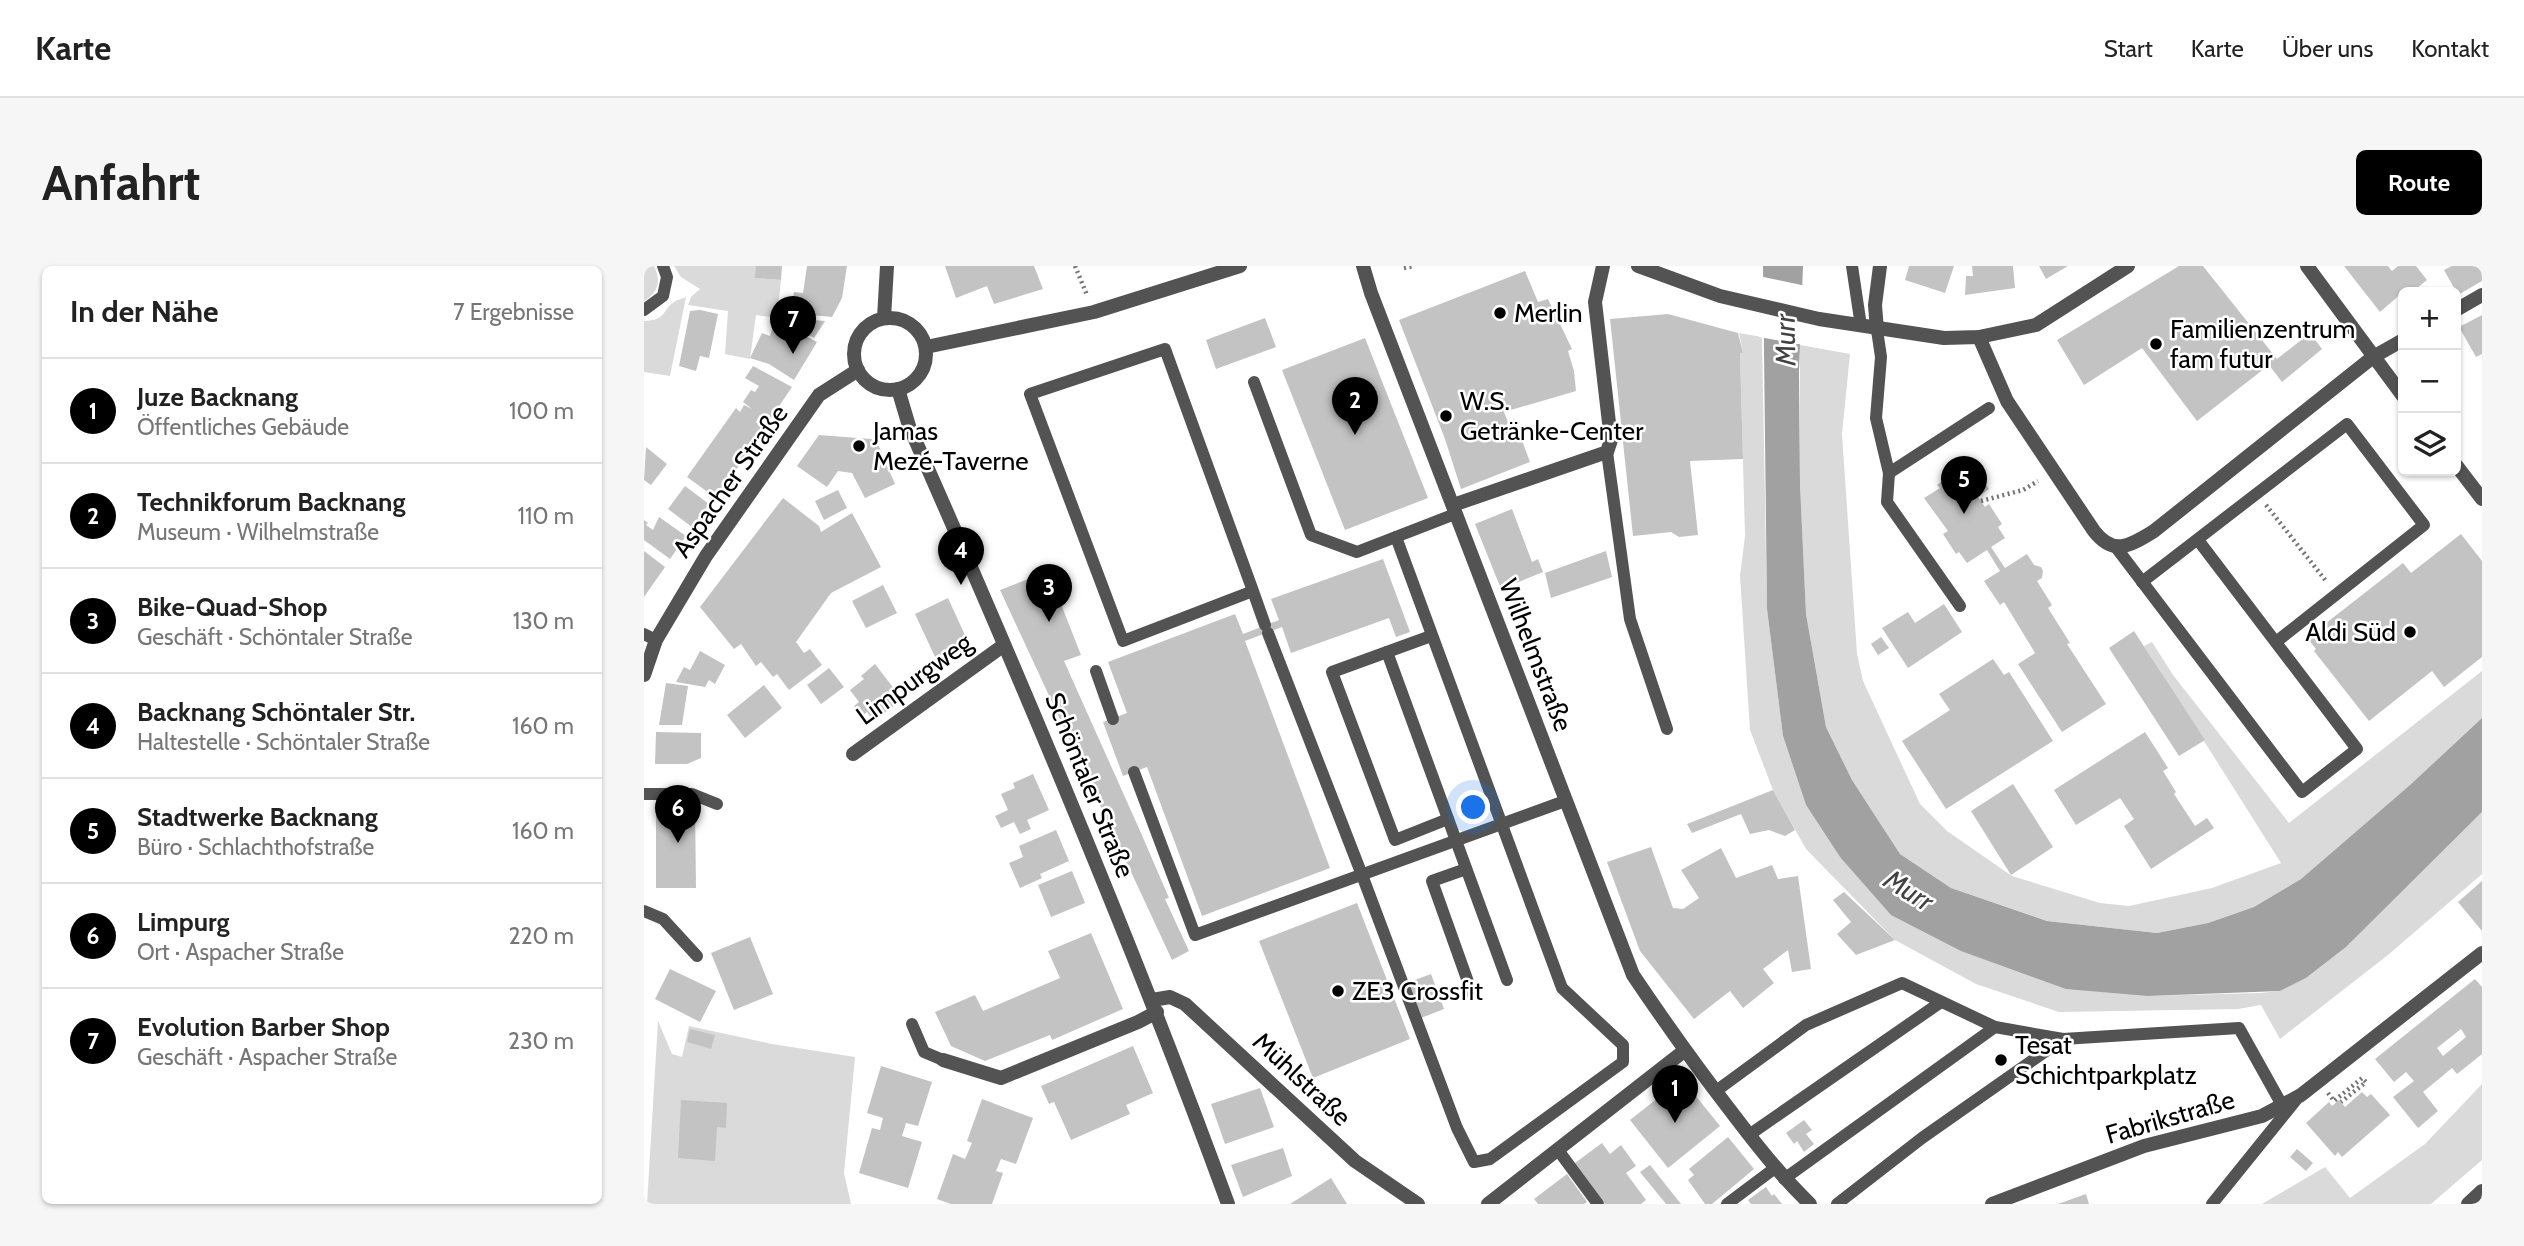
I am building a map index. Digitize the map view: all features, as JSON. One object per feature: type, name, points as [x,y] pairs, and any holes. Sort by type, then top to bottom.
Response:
[{"type":"street","points":[[884,318],[887,266]]},
{"type":"street","points":[[926,347],[1094,312],[1240,266]]},
{"type":"street","name":"Wilhelmstraße","points":[[1363,266],[1371,293],[1633,975],[1684,1051]]},
{"type":"street","points":[[1454,510],[1607,452],[1611,440],[1595,303],[1603,266]]},
{"type":"street","points":[[1638,266],[1720,296],[1877,330],[1944,338],[1979,337],[2036,325],[2128,266]]},
{"type":"street","points":[[1877,330],[1875,305],[1880,266]]},
{"type":"street","points":[[2310,276],[2398,390]]},
{"type":"street","points":[[2461,307],[2482,295]]},
{"type":"street","points":[[884,318],[901,319],[913,326],[926,347],[923,370],[910,384],[898,389],[886,390],[872,385],[858,370],[855,360],[858,338],[864,329],[884,318]]},
{"type":"street","points":[[1979,337],[2007,401],[2099,537],[2115,546],[2131,545],[2154,531],[2224,469],[2373,357],[2398,343]]},
{"type":"street","name":"Aspacher Straße","points":[[644,675],[647,640],[743,515],[819,395],[858,370]]},
{"type":"street","name":"Schöntaler Straße","points":[[898,389],[909,426],[1155,1006],[1228,1204]]},
{"type":"street","points":[[2461,472],[2482,499]]},
{"type":"street","name":"Limpurgweg","points":[[853,754],[1004,645]]},
{"type":"street","name":"Fabrikstraße","points":[[1992,1204],[2144,1146],[2262,1116],[2301,1095],[2482,953]]},
{"type":"street","name":"Mühlstraße","points":[[1155,1006],[1170,997],[1185,1004],[1355,1161],[1418,1204]]},
{"type":"street","points":[[943,1060],[1001,1078],[1139,1022],[1155,1006]]},
{"type":"street","points":[[1488,1204],[1684,1051],[1780,1174],[1810,1204]]},
{"type":"street","points":[[2468,1204],[2482,1191]]},
{"type":"lane","points":[[644,310],[663,296],[667,277],[663,266]]},
{"type":"lane","points":[[1852,266],[1859,326]]},
{"type":"lane","points":[[1877,330],[1881,357],[1876,418],[1889,473],[1887,502],[1960,606]]},
{"type":"lane","points":[[1253,591],[1123,641],[1030,394],[1165,349],[1253,591],[1266,629],[1457,1128],[1474,1162],[1490,1159],[1623,1062],[1623,1045],[1562,989],[1396,537]]},
{"type":"lane","points":[[1254,382],[1311,535],[1357,552],[1454,510]]},
{"type":"lane","points":[[1889,473],[1989,408]]},
{"type":"lane","points":[[2143,582],[2347,424],[2424,525],[2276,642]]},
{"type":"lane","points":[[1607,452],[1630,618],[1667,729]]},
{"type":"lane","points":[[2115,546],[2301,792],[2357,749],[2198,540]]},
{"type":"lane","points":[[1431,636],[1332,672],[1395,840],[1448,819]]},
{"type":"lane","points":[[1387,652],[1507,981]]},
{"type":"lane","points":[[1096,671],[1113,719]]},
{"type":"lane","points":[[1133,772],[1195,935],[1565,801]]},
{"type":"lane","points":[[644,794],[692,794],[718,804]]},
{"type":"lane","points":[[1466,869],[1432,881],[1472,993]]},
{"type":"lane","points":[[644,911],[663,919],[697,956]]},
{"type":"lane","points":[[1716,1091],[1807,1025],[1902,983],[1995,1027],[2063,1039],[2239,1028],[2281,1105]]},
{"type":"lane","points":[[1749,1135],[1941,1002]]},
{"type":"lane","points":[[912,1024],[924,1052],[943,1060]]},
{"type":"lane","points":[[1727,1204],[1780,1174],[1995,1027]]},
{"type":"lane","points":[[1838,1204],[1922,1138],[2063,1039]]},
{"type":"lane","points":[[2212,1204],[2301,1095]]},
{"type":"lane","points":[[1558,1150],[1598,1204]]},
{"type":"path","points":[[1075,266],[1094,312]]},
{"type":"path","points":[[1405,268],[1414,266]]},
{"type":"path","points":[[1981,501],[2024,490],[2054,471]]},
{"type":"path","points":[[2257,494],[2337,594]]},
{"type":"path","points":[[2334,1101],[2362,1078],[2366,1082],[2341,1102]]},
{"type":"shaded area","points":[[644,266],[654,266],[658,281],[656,290],[644,301]]},
{"type":"shaded area","points":[[674,266],[756,266],[756,278],[781,280],[777,318],[756,315],[750,359],[725,354],[728,311],[688,305],[691,297],[700,289],[681,277]]},
{"type":"shaded area","points":[[686,297],[670,376],[644,372],[644,321],[657,319],[670,305]]},
{"type":"shaded area","points":[[1739,333],[1762,337],[1767,609],[1783,736],[1806,805],[1840,857],[2148,996],[2280,991],[2306,978],[2346,947],[2482,812],[2482,874],[2388,955],[2280,1039],[2261,1005],[2238,1009],[2059,1012],[1976,984],[1895,940],[1806,849],[1773,790],[1750,730],[1740,576],[1745,536],[1740,353],[1743,353]]},
{"type":"shaded area","points":[[1800,345],[1850,354],[1842,434],[1857,654],[1863,681],[1920,804],[1947,831],[2012,876],[2100,903],[2129,906],[2212,888],[2281,863],[2144,646],[2152,642],[2173,675],[2289,823],[2482,671],[2482,718],[2410,785],[2301,879],[2254,907],[2208,923],[2157,933],[2048,921],[1951,888],[1900,854],[1852,780],[1826,727],[1806,614],[1800,484]]},
{"type":"shaded area","points":[[658,1021],[672,1054],[682,1057],[689,1026],[772,1044],[855,1057],[844,1173],[851,1204],[647,1204]]},
{"type":"shaded area","points":[[2482,1084],[2482,1160],[2431,1204],[2262,1204],[2325,1167],[2350,1198],[2425,1144]]},
{"type":"water","name":"Murr","points":[[1763,266],[1803,266],[1799,372],[1800,484],[1806,614],[1826,727],[1852,780],[1900,854],[1951,888],[2047,921],[2157,933],[2208,923],[2254,907],[2301,879],[2410,785],[2482,718],[2482,812],[2346,947],[2306,978],[2280,991],[2148,996],[2066,989],[1961,951],[1891,915],[1840,857],[1806,805],[1783,736],[1767,609]]},
{"type":"pier","points":[[1759,276],[1806,286],[1804,345],[1759,337]]},
{"type":"building","points":[[756,266],[782,266],[781,280],[755,278]]},
{"type":"building","points":[[807,266],[847,266],[842,298],[832,317],[791,313],[794,292],[803,293]]},
{"type":"building","points":[[945,266],[1034,266],[1043,289],[994,304],[987,286],[956,298]]},
{"type":"building","points":[[1909,266],[1954,266],[1945,293],[1905,280]]},
{"type":"building","points":[[1972,266],[2013,266],[2015,288],[1965,295],[1966,276],[1973,276]]},
{"type":"building","points":[[2039,266],[2068,266],[2046,279]]},
{"type":"building","name":"Familienzentrum fam futur","points":[[2179,266],[2203,266],[2277,359],[2310,333],[2322,349],[2282,382],[2269,365],[2197,421],[2142,348],[2084,385],[2057,340]]},
{"type":"building","points":[[2344,266],[2388,266],[2392,271],[2398,266],[2416,266],[2427,280],[2418,287],[2398,287],[2398,296],[2380,312]]},
{"type":"building","points":[[2452,266],[2482,266],[2482,281],[2461,293],[2461,287],[2454,287],[2444,270]]},
{"type":"building","points":[[1525,271],[1538,302],[1548,299],[1572,349],[1568,351],[1576,391],[1504,412],[1508,422],[1514,419],[1530,462],[1461,489],[1445,439],[1399,320]]},
{"type":"building","points":[[690,311],[718,314],[709,358],[700,356],[696,371],[679,366]]},
{"type":"building","points":[[1668,314],[1738,333],[1743,353],[1740,353],[1743,459],[1690,461],[1698,535],[1679,537],[1671,532],[1633,536],[1610,319]]},
{"type":"building","points":[[2482,315],[2482,354],[2476,357],[2461,326]]},
{"type":"building","points":[[791,318],[825,321],[814,338],[791,325]]},
{"type":"building","points":[[1265,318],[1276,347],[1216,369],[1206,340]]},
{"type":"building","points":[[775,319],[817,342],[794,380],[769,364],[750,358],[762,333],[770,336]]},
{"type":"building","points":[[1365,338],[1428,498],[1345,530],[1282,370]]},
{"type":"building","points":[[753,366],[792,387],[769,421],[760,415],[756,422],[765,429],[716,498],[687,477],[736,408],[740,412],[744,405],[752,409],[743,402],[751,390],[755,392],[759,386],[745,378]]},
{"type":"building","points":[[819,435],[871,439],[878,444],[895,484],[865,498],[852,473],[838,471],[827,487],[797,466]]},
{"type":"building","points":[[646,447],[667,464],[651,485],[644,480]]},
{"type":"building","points":[[1974,466],[1989,489],[1978,497],[1985,507],[1989,504],[2002,524],[1998,527],[2005,538],[1991,547],[2005,568],[2027,554],[2034,565],[2041,567],[2042,578],[2037,581],[2052,605],[2048,608],[2070,643],[2067,644],[2106,704],[2062,732],[2018,664],[2035,653],[2004,602],[2000,605],[1984,581],[2000,571],[1987,550],[1967,563],[1959,552],[1956,554],[1943,534],[1948,531],[1924,498],[1940,488],[1937,485],[1946,478],[1949,482]]},
{"type":"building","points":[[685,486],[709,504],[692,527],[668,509]]},
{"type":"building","points":[[838,490],[847,508],[824,520],[815,501]]},
{"type":"building","points":[[783,498],[819,526],[821,532],[852,513],[881,567],[831,593],[796,642],[804,653],[810,649],[822,665],[789,690],[777,674],[773,677],[761,662],[756,666],[741,644],[734,649],[700,607]]},
{"type":"building","points":[[1512,509],[1532,562],[1538,559],[1543,572],[1501,589],[1475,524]]},
{"type":"building","points":[[659,517],[686,536],[670,559],[644,540],[644,520],[653,530]]},
{"type":"building","points":[[2461,534],[2482,561],[2482,657],[2444,687],[2432,671],[2369,721],[2314,651],[2316,649],[2307,638],[2403,563],[2411,573]]},
{"type":"building","points":[[644,551],[665,567],[644,597]]},
{"type":"building","points":[[1606,551],[1612,577],[1551,598],[1545,573]]},
{"type":"building","points":[[1383,559],[1410,632],[1396,637],[1389,618],[1291,653],[1282,627],[1245,641],[1330,868],[1202,916],[1147,767],[1123,776],[1103,722],[1127,713],[1108,662],[1235,614],[1243,634],[1279,620],[1271,599]]},
{"type":"building","points":[[1048,571],[1081,655],[1064,661],[1141,833],[1169,898],[1165,899],[1189,951],[1172,960],[1000,590]]},
{"type":"building","points":[[883,585],[897,613],[866,628],[852,601]]},
{"type":"building","points":[[948,598],[969,644],[936,659],[915,614]]},
{"type":"building","points":[[1944,604],[1962,632],[1908,668],[1882,628],[1908,612],[1915,623]]},
{"type":"building","points":[[2134,631],[2205,740],[2179,756],[2109,648]]},
{"type":"building","points":[[1881,637],[1889,648],[1878,655],[1871,644]]},
{"type":"building","points":[[700,651],[725,665],[715,684],[709,680],[705,687],[676,682],[684,667],[690,670]]},
{"type":"building","points":[[1993,659],[2004,675],[2009,672],[2053,741],[1946,809],[1902,741],[1950,710],[1939,694]]},
{"type":"building","points":[[875,664],[902,699],[874,722],[867,712],[862,716],[854,706],[859,702],[850,690],[864,679],[861,676]]},
{"type":"building","points":[[829,668],[844,687],[821,704],[807,685]]},
{"type":"building","points":[[666,683],[688,686],[682,725],[659,725]]},
{"type":"building","points":[[764,685],[782,708],[745,738],[727,715]]},
{"type":"building","points":[[656,732],[701,733],[701,758],[687,764],[655,764]]},
{"type":"building","points":[[2145,732],[2168,768],[2163,771],[2176,792],[2174,794],[2195,826],[2207,818],[2214,828],[2151,869],[2124,826],[2134,819],[2120,798],[2076,825],[2054,790]]},
{"type":"building","points":[[1033,774],[1049,810],[1027,820],[1031,829],[1020,834],[1014,822],[1001,828],[995,816],[1008,810],[1001,794],[1015,788],[1013,783]]},
{"type":"building","points":[[2013,784],[2053,847],[2011,875],[1971,811]]},
{"type":"building","points":[[1773,790],[1795,830],[1785,836],[1769,830],[1750,834],[1741,814],[1692,833],[1687,824]]},
{"type":"building","points":[[656,796],[680,796],[684,801],[695,802],[696,888],[656,888]]},
{"type":"building","points":[[1056,830],[1069,861],[1040,874],[1042,878],[1020,888],[1009,863],[1023,857],[1019,846]]},
{"type":"building","points":[[1651,847],[1673,908],[1683,909],[1699,898],[1681,870],[1721,848],[1736,878],[1772,865],[1778,879],[1798,876],[1811,969],[1792,972],[1788,950],[1763,969],[1774,983],[1743,1008],[1730,991],[1694,1019],[1640,951],[1607,862]]},
{"type":"building","points":[[1072,871],[1085,903],[1051,917],[1038,885]]},
{"type":"building","points":[[2482,881],[2482,931],[2458,902]]},
{"type":"building","points":[[1844,892],[1895,940],[1856,955],[1837,934],[1851,922],[1833,900]]},
{"type":"building","points":[[1357,903],[1410,1039],[1313,1078],[1259,941]]},
{"type":"building","points":[[1091,933],[1123,1009],[1052,1040],[1050,1035],[985,1061],[951,1046],[935,1012],[975,995],[983,1011],[1060,978],[1048,951]]},
{"type":"building","points":[[750,937],[773,994],[734,1010],[711,953]]},
{"type":"building","points":[[670,969],[716,991],[700,1022],[655,999]]},
{"type":"building","points":[[1431,974],[1444,1009],[1421,1018],[1407,983]]},
{"type":"building","points":[[2475,979],[2482,987],[2482,1054],[2457,1074],[2452,1068],[2423,1092],[2438,1111],[2418,1128],[2393,1097],[2414,1081],[2406,1072],[2394,1082],[2375,1059]],"holes":[[[2461,1029],[2466,1037],[2443,1056],[2437,1048]]]},
{"type":"building","points":[[690,1029],[715,1035],[711,1049],[687,1042]]},
{"type":"building","points":[[1133,1046],[1153,1093],[1126,1105],[1130,1114],[1071,1140],[1054,1102],[1049,1104],[1041,1086]]},
{"type":"building","points":[[881,1066],[932,1082],[918,1126],[906,1123],[902,1136],[922,1142],[908,1188],[859,1173],[872,1128],[880,1130],[883,1118],[867,1113]]},
{"type":"building","points":[[1682,1079],[1720,1126],[1668,1168],[1630,1120]]},
{"type":"building","points":[[1260,1088],[1274,1127],[1225,1144],[1211,1104]]},
{"type":"building","points":[[2362,1092],[2367,1097],[2371,1094],[2390,1115],[2342,1157],[2338,1152],[2335,1156],[2306,1123],[2329,1102],[2332,1106],[2339,1100],[2345,1107]]},
{"type":"building","points":[[982,1099],[1033,1118],[1016,1164],[1001,1159],[996,1171],[1003,1173],[992,1204],[951,1204],[937,1199],[953,1154],[965,1159],[972,1143],[967,1141]]},
{"type":"building","points":[[681,1100],[727,1103],[726,1128],[717,1127],[715,1161],[678,1158]]},
{"type":"building","points":[[1804,1120],[1812,1130],[1806,1134],[1814,1144],[1804,1152],[1797,1141],[1794,1144],[1786,1133]]},
{"type":"building","points":[[1728,1137],[1754,1169],[1712,1204],[1705,1204],[1688,1180],[1694,1175],[1689,1169]]},
{"type":"building","points":[[1602,1143],[1610,1154],[1621,1145],[1636,1166],[1626,1173],[1646,1200],[1641,1204],[1605,1204],[1575,1163]]},
{"type":"building","points":[[1283,1148],[1292,1176],[1243,1197],[1231,1165]]},
{"type":"building","points":[[2297,1149],[2313,1163],[2306,1171],[2290,1157]]},
{"type":"building","points":[[1650,1165],[1681,1204],[1666,1204],[1640,1172]]},
{"type":"building","points":[[1567,1174],[1587,1202],[1538,1204],[1534,1199]]},
{"type":"building","points":[[1331,1178],[1347,1204],[1290,1204]]},
{"type":"building","points":[[1766,1187],[1782,1204],[1751,1204],[1748,1200]]},
{"type":"building","points":[[2086,1194],[2089,1204],[2058,1204]]},
{"type":"place","name":"Merlin","points":[[1500,313]]},
{"type":"place","name":"Familienzentrum fam futur","points":[[2156,344]]},
{"type":"place","name":"Evolution Barber Shop","points":[[793,354]]},
{"type":"place","name":"W.S. Getränke-Center","points":[[1446,416]]},
{"type":"place","name":"Technikforum Backnang","points":[[1355,435]]},
{"type":"place","name":"Jamas Mezé-Taverne","points":[[859,446]]},
{"type":"place","name":"Stadtwerke Backnang","points":[[1964,514]]},
{"type":"place","name":"Backnang Schöntaler Str.","points":[[961,585]]},
{"type":"place","name":"Bike-Quad-Shop","points":[[1049,622]]},
{"type":"place","name":"Aldi Süd","points":[[2410,632]]},
{"type":"place","name":"Limpurg","points":[[678,843]]},
{"type":"place","name":"ZE3 Crossfit","points":[[1338,991]]},
{"type":"place","name":"Tesat Schichtparkplatz","points":[[2001,1060]]},
{"type":"place","name":"Juze Backnang","points":[[1675,1123]]}]
